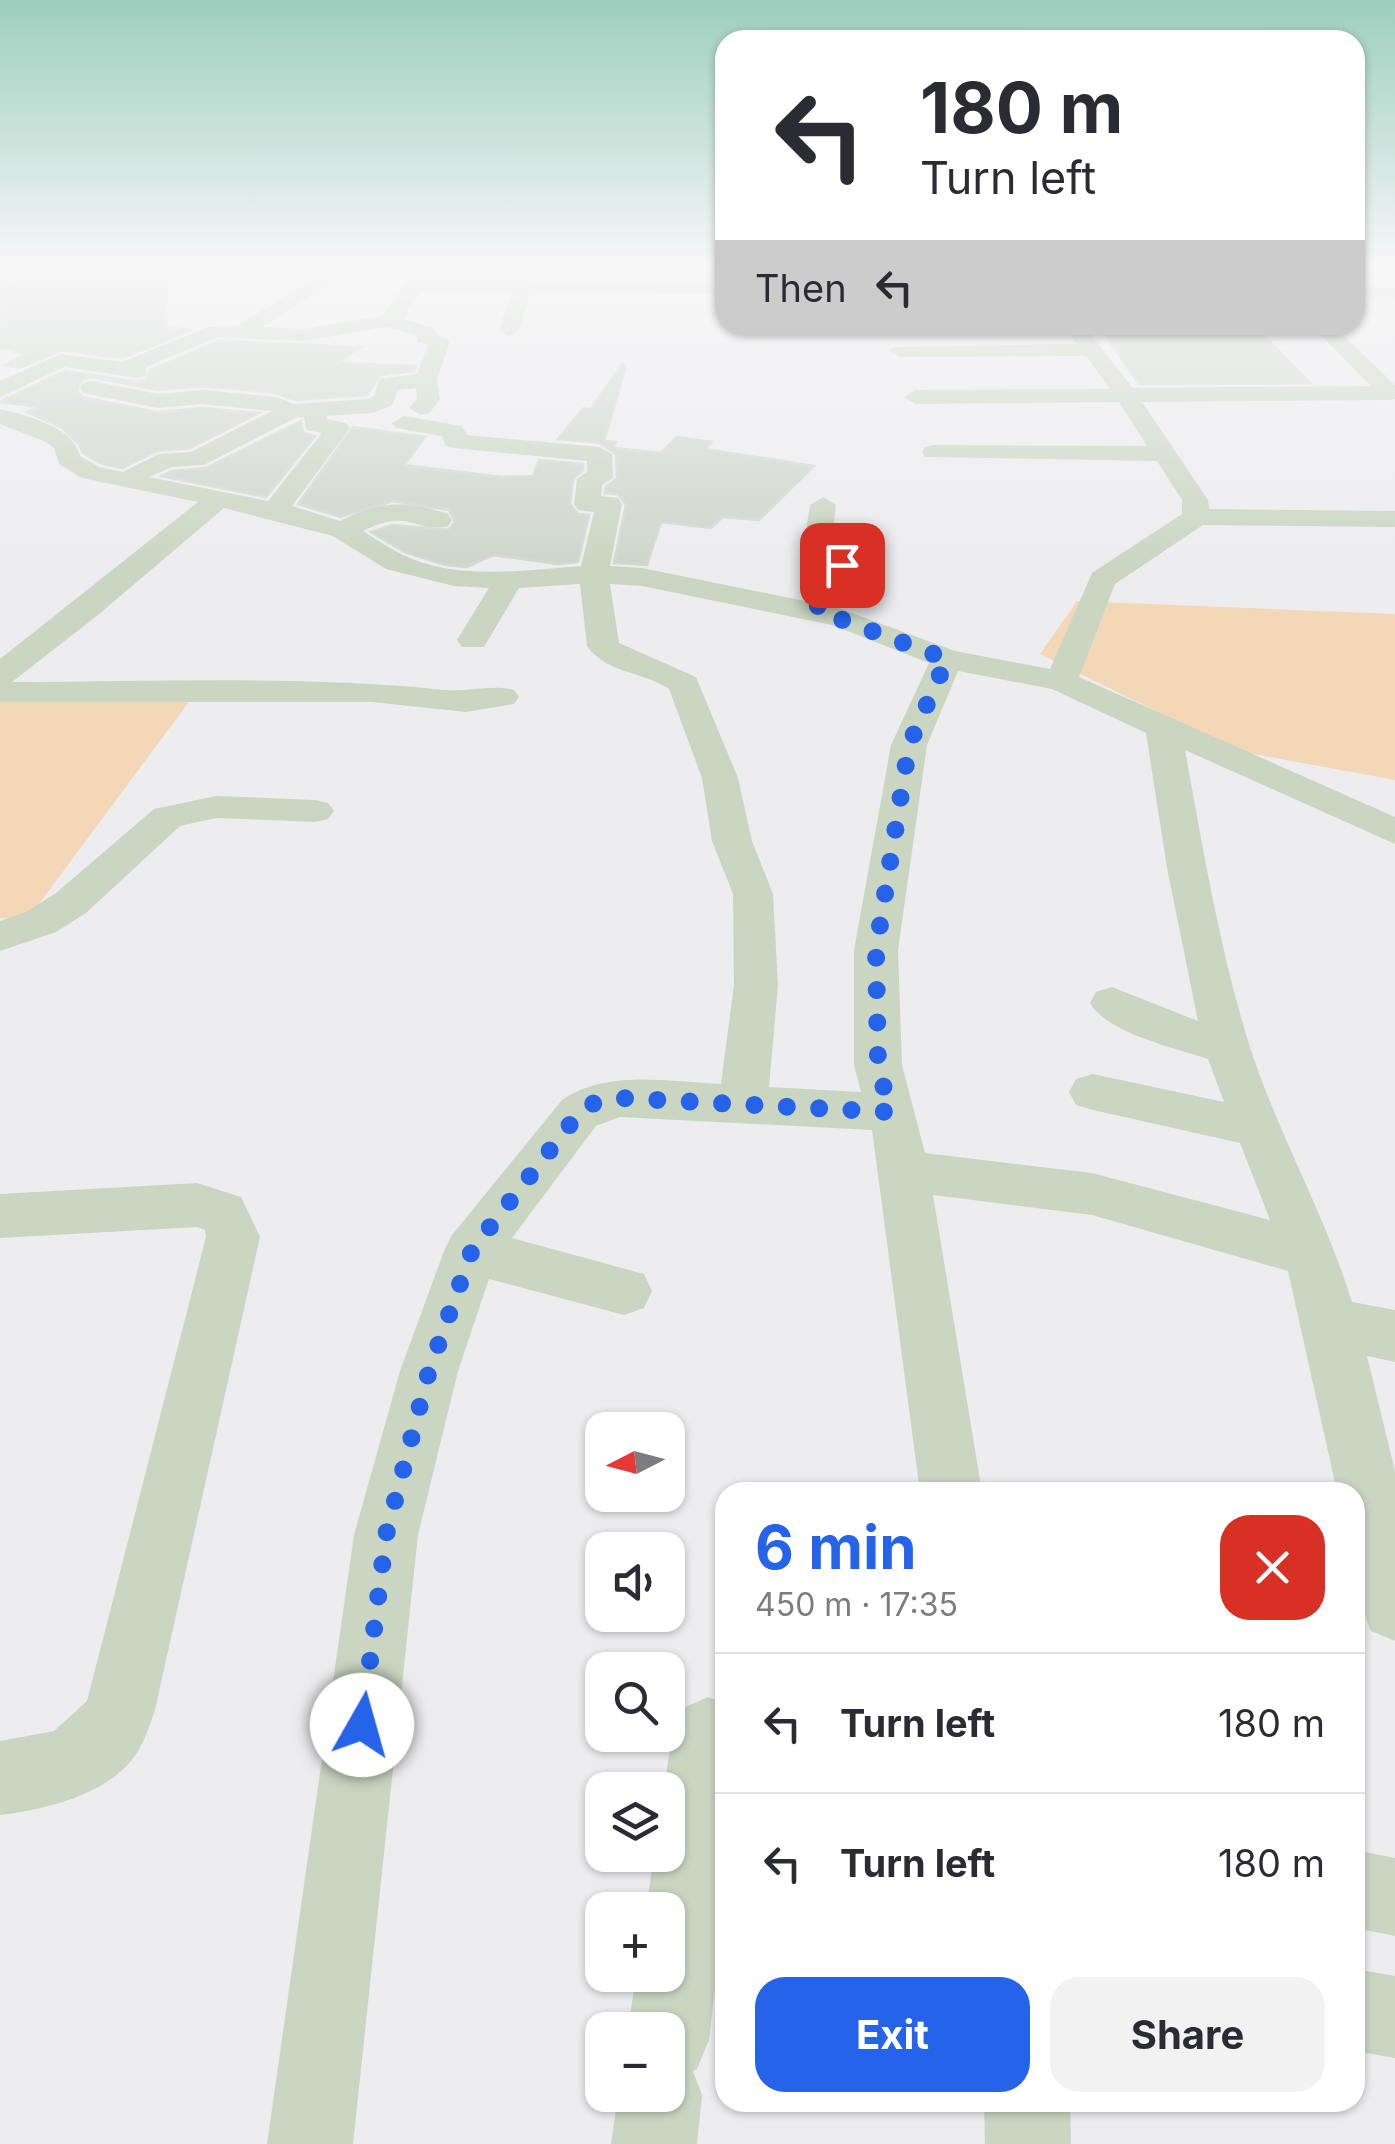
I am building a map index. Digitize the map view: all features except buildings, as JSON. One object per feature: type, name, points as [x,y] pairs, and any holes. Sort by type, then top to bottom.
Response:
[{"type":"street","points":[[0,390],[54,364]]},
{"type":"street","points":[[88,364],[162,374]]},
{"type":"street","points":[[64,408],[137,364]]},
{"type":"street","points":[[432,364],[426,380],[428,404],[404,420],[405,424],[454,431],[458,442],[600,454],[600,478],[590,479],[587,504],[609,504],[594,574],[605,652],[671,674],[684,684],[720,778],[732,841],[753,894],[756,986],[742,1103]]},
{"type":"street","points":[[1001,364],[1101,377]]},
{"type":"street","points":[[1094,364],[1101,377],[1145,424],[1195,500],[1196,517]]},
{"type":"street","points":[[990,372],[1391,396],[1392,391],[1363,364]]},
{"type":"street","points":[[916,396],[1101,377]]},
{"type":"street","points":[[0,416],[202,397],[317,410],[378,404],[384,400],[388,384],[426,380]]},
{"type":"street","points":[[122,480],[164,460],[195,460],[280,408],[295,382]]},
{"type":"street","points":[[64,408],[68,459],[76,466],[122,480],[274,510],[343,530],[369,542],[396,563],[454,577],[509,580],[594,574],[654,578],[816,610],[947,659],[1061,682],[1395,832]]},
{"type":"street","points":[[274,510],[338,428],[314,425],[317,410]]},
{"type":"street","points":[[1008,423],[1028,456]]},
{"type":"street","points":[[1106,424],[1145,424]]},
{"type":"street","points":[[934,452],[1028,456],[1165,454]]},
{"type":"street","points":[[0,675],[87,609],[219,498]]},
{"type":"street","points":[[816,610],[825,590],[834,587],[847,568],[816,556],[823,505]]},
{"type":"street","points":[[343,530],[388,509],[407,508],[438,520]]},
{"type":"street","points":[[1061,682],[1102,579],[1196,517],[1395,520]]},
{"type":"street","points":[[474,640],[509,580]]},
{"type":"street","points":[[947,659],[909,745],[876,950],[878,1065],[904,1171],[950,1482]]},
{"type":"street","points":[[0,692],[372,692],[466,702],[502,697]]},
{"type":"street","points":[[1163,728],[1187,868],[1227,1048],[1310,1254],[1330,1322],[1395,1607]]},
{"type":"street","points":[[0,937],[42,922],[71,904],[168,817],[216,807],[315,811]]},
{"type":"street","points":[[1112,1003],[1154,1024],[1227,1048]]},
{"type":"street","points":[[1093,1092],[1181,1114],[1258,1126]]},
{"type":"street","points":[[310,2144],[386,1535],[429,1371],[472,1250],[551,1146],[579,1113],[594,1103],[620,1098],[890,1112]]},
{"type":"street","points":[[904,1171],[1092,1194],[1310,1254]]},
{"type":"street","points":[[0,1216],[196,1204],[216,1207],[227,1216],[233,1236],[127,1686],[112,1728],[83,1753],[48,1770],[2,1784]]},
{"type":"street","points":[[472,1250],[624,1291]]},
{"type":"street","points":[[1330,1322],[1395,1336]]},
{"type":"street","points":[[672,2012],[708,1732]]},
{"type":"street","points":[[1365,1891],[1395,1897]]},
{"type":"street","points":[[1365,2012],[1395,2017]]},
{"type":"street","points":[[654,2144],[658,2112]]},
{"type":"street","points":[[1026,2112],[1028,2144]]},
{"type":"shaded area","points":[[1077,601],[1395,614],[1395,780],[1237,751],[1040,654]]},
{"type":"shaded area","points":[[197,691],[27,920],[0,918],[0,695]]},
{"type":"route","points":[[362,1725],[386,1535],[429,1371],[472,1250],[579,1113],[594,1103],[620,1098],[890,1112],[878,1065],[876,950],[909,745],[947,659],[816,610],[825,590],[834,587],[847,568],[842,565]]}]
